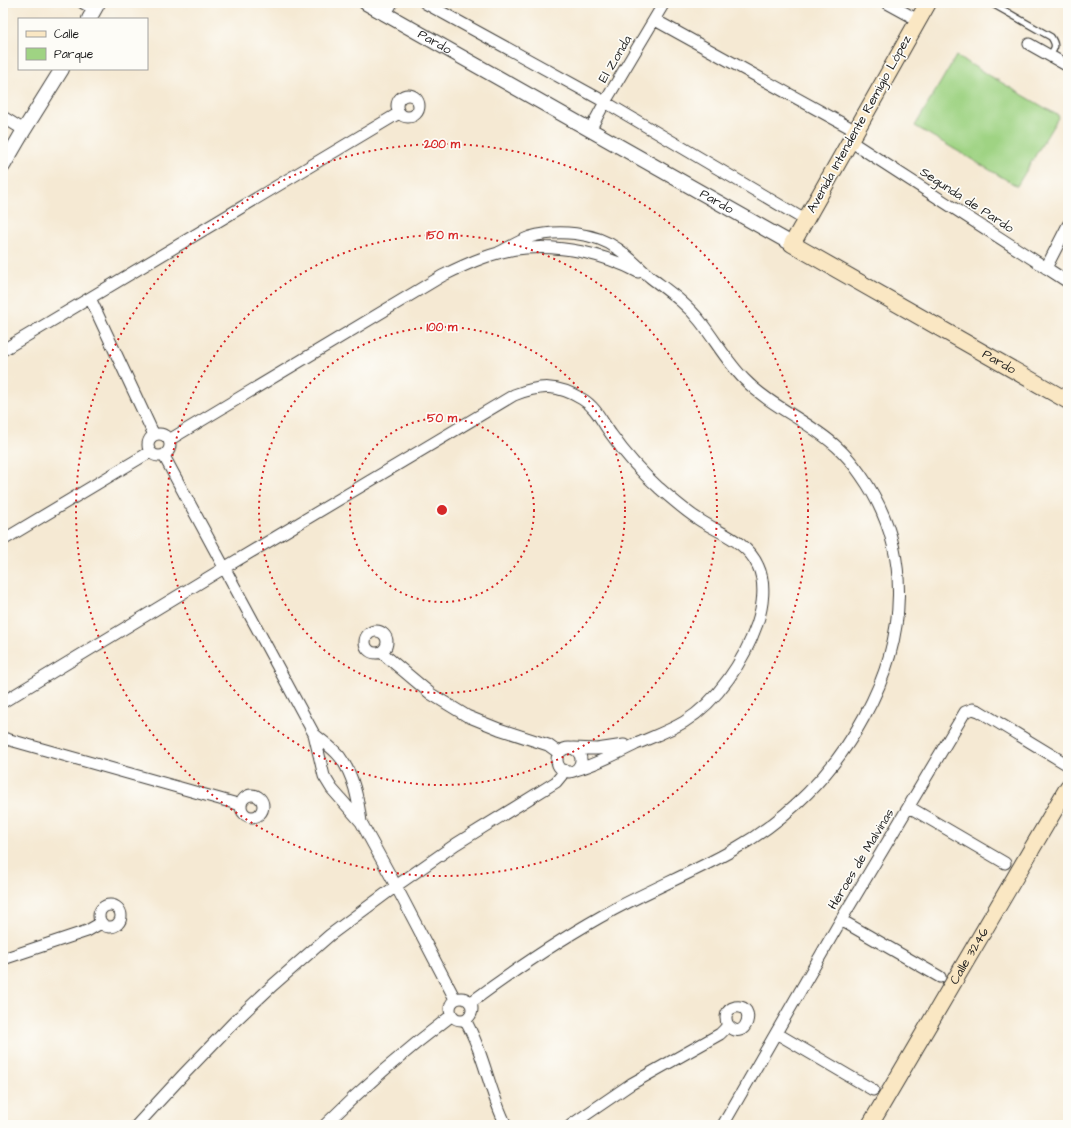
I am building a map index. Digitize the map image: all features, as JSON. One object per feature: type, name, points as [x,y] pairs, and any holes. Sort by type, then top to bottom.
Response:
[{"type":"main road","name":"Avenida Intendente Remigio López","points":[[792,244],[928,3]]},
{"type":"main road","name":"Pardo","points":[[792,244],[1068,401]]},
{"type":"main road","name":"Calle 3246","points":[[870,1125],[1068,787]]},
{"type":"street","name":"Pardo","points":[[366,3],[389,9],[590,130],[792,244]]},
{"type":"street","points":[[425,3],[605,102],[805,220]]},
{"type":"street","points":[[887,3],[918,20]]},
{"type":"street","name":"El Zonda","points":[[590,130],[605,102],[655,20],[660,4]]},
{"type":"street","name":"Segunda de Pardo","points":[[655,20],[853,136],[1068,282]]},
{"type":"street","points":[[1029,44],[1068,66]]},
{"type":"street","points":[[3,166],[61,70]]},
{"type":"street","points":[[3,350],[399,113]]},
{"type":"street","points":[[3,118],[24,130]]},
{"type":"street","points":[[1046,268],[1068,225]]},
{"type":"street","points":[[470,1002],[528,961],[583,927],[650,891],[732,851],[762,832],[785,814],[815,786],[832,767],[850,740],[864,718],[875,694],[886,667],[892,643],[897,619],[899,594],[895,557],[890,534],[882,511],[870,488],[855,467],[841,450],[809,425],[766,399],[750,386],[725,358],[702,323],[690,308],[676,296],[656,282],[618,248],[587,235],[568,232],[542,235],[530,238],[498,254]]},
{"type":"street","points":[[577,250],[580,234]]},
{"type":"street","points":[[170,440],[461,266],[498,254],[525,248],[554,247],[577,250],[605,258],[626,266],[656,282]]},
{"type":"street","points":[[90,298],[154,435]]},
{"type":"street","points":[[3,702],[514,395],[529,389],[546,387],[558,388],[572,393],[590,404],[627,455],[658,486],[698,519],[732,538],[754,558],[759,567],[763,594],[753,634],[734,670],[707,703],[685,722],[591,765],[570,772],[559,766],[557,758],[564,748],[612,748],[642,741]]},
{"type":"street","points":[[161,434],[170,440],[170,450],[164,456],[156,456],[150,452],[148,444],[154,435],[161,434]]},
{"type":"street","points":[[3,540],[150,452]]},
{"type":"street","points":[[164,456],[314,734],[324,776],[332,789],[361,822],[455,999]]},
{"type":"street","points":[[381,652],[431,694],[467,716],[499,730],[548,745],[560,753]]},
{"type":"street","name":"Héroes de Malvinas","points":[[723,1125],[841,920],[965,712],[973,709],[979,711],[1068,765]]},
{"type":"street","points":[[314,734],[334,751],[354,783],[361,822]]},
{"type":"street","points":[[4,737],[241,805]]},
{"type":"street","points":[[572,748],[579,753],[581,757],[580,765],[576,770]]},
{"type":"street","points":[[137,1125],[234,1022],[273,985],[330,936],[396,886],[456,844],[556,782],[564,770]]},
{"type":"street","points":[[908,807],[1005,863]]},
{"type":"street","points":[[841,920],[940,978]]},
{"type":"street","points":[[3,959],[87,931],[100,923]]},
{"type":"street","points":[[451,1016],[450,1005],[455,999],[462,998],[470,1002]]},
{"type":"street","points":[[451,1016],[458,1020],[465,1020],[468,1018],[472,1011],[470,1002]]},
{"type":"street","points":[[325,1125],[378,1074],[416,1042],[451,1016]]},
{"type":"street","points":[[465,1020],[474,1035],[495,1100],[506,1125]]},
{"type":"street","points":[[571,1125],[631,1084],[720,1034],[728,1025]]},
{"type":"street","points":[[776,1033],[873,1090]]},
{"type":"lane","points":[[991,3],[1052,37],[1055,42],[1055,49],[1049,56]]},
{"type":"green space","points":[[956,56],[1059,116],[1017,186],[915,126]]}]
